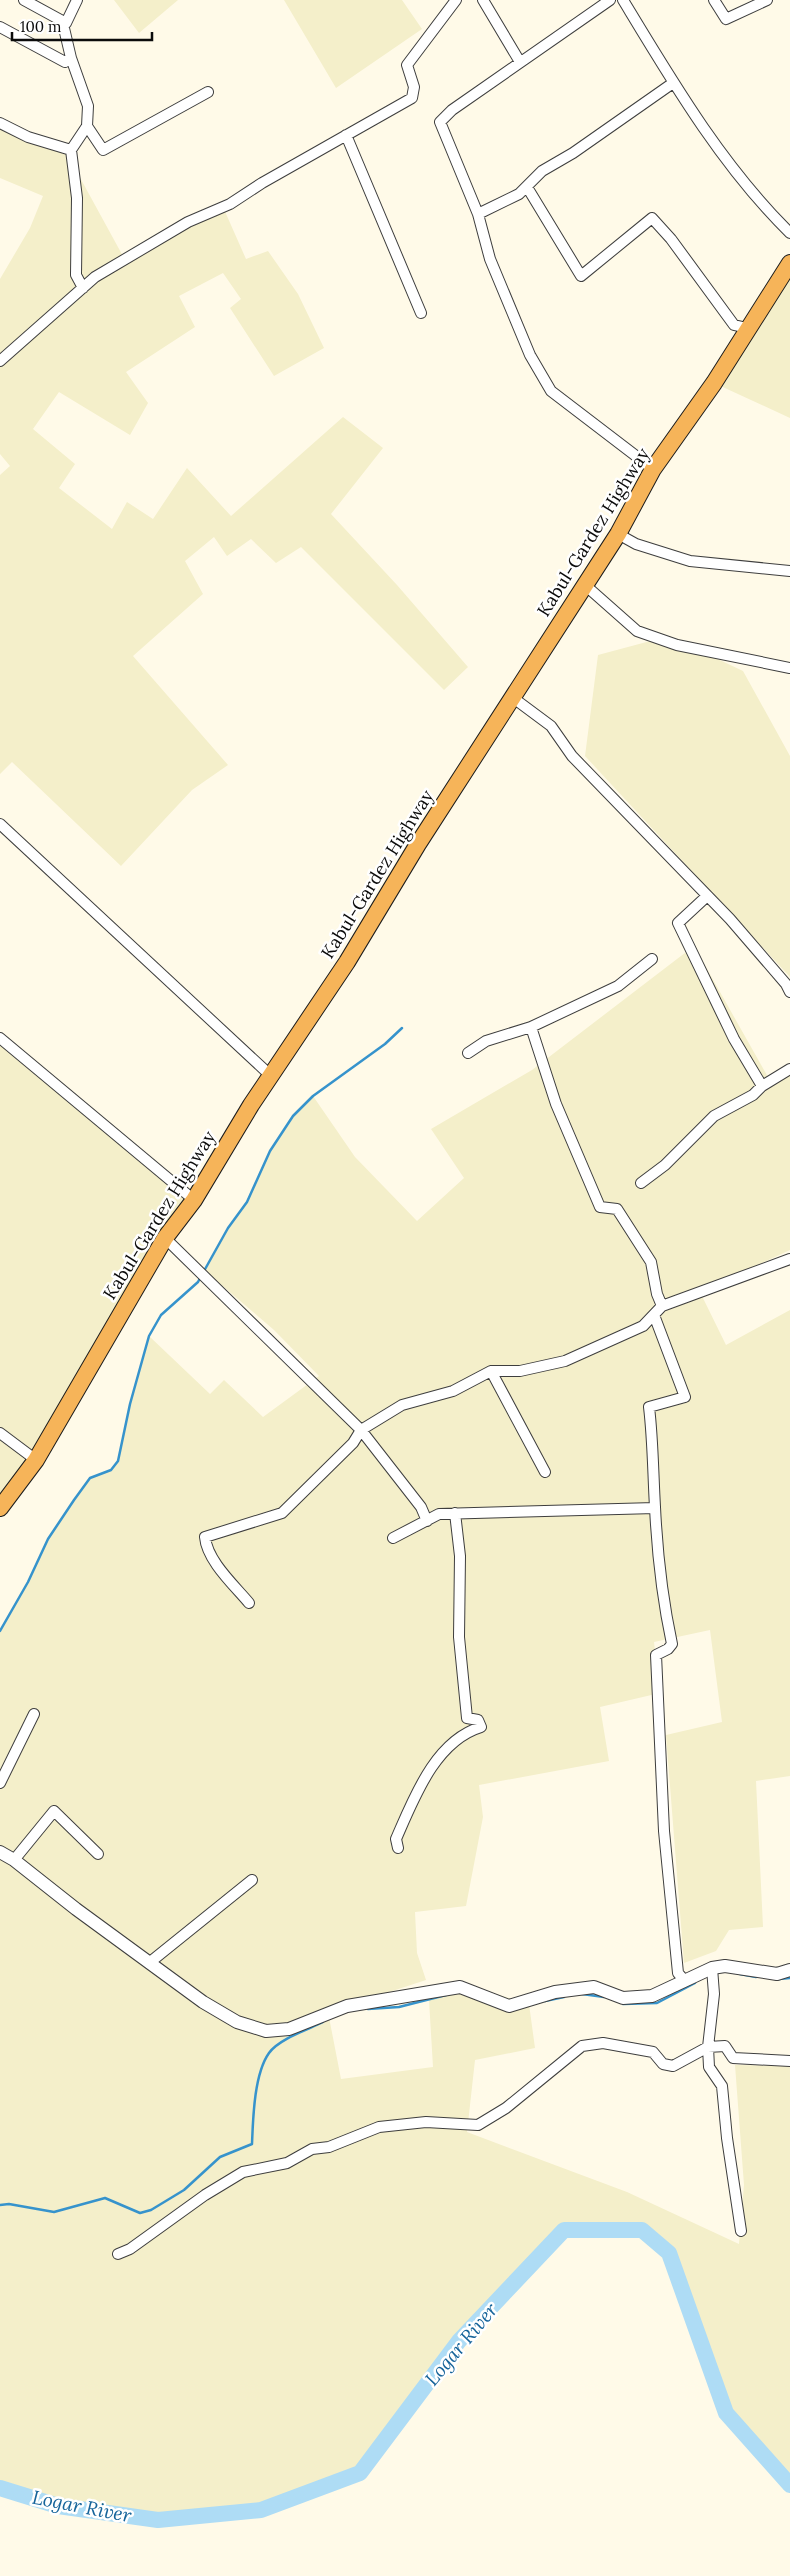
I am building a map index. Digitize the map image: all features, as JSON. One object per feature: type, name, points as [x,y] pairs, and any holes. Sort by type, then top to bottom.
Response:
[{"type":"highway","name":"Kabul-Gardez Highway","points":[[0,1508],[36,1460],[165,1238],[194,1200],[270,1075],[347,962],[418,844],[618,534],[653,469],[714,383],[790,262]]},
{"type":"street","points":[[24,0],[66,23]]},
{"type":"street","points":[[77,0],[66,23],[63,24],[71,58],[88,106],[87,126],[70,150],[76,198],[76,275],[83,288]]},
{"type":"street","points":[[0,361],[95,277],[188,222],[230,204],[262,183],[412,98],[415,93],[407,65],[456,0]]},
{"type":"street","points":[[483,0],[520,62]]},
{"type":"street","points":[[610,0],[452,110],[440,122],[478,214],[490,258],[530,355],[551,391],[653,469]]},
{"type":"street","points":[[623,0],[673,83],[750,190],[790,233]]},
{"type":"street","points":[[714,0],[726,19],[767,0]]},
{"type":"street","points":[[0,27],[65,62],[71,58]]},
{"type":"street","points":[[478,214],[519,194],[542,171],[572,154],[673,83]]},
{"type":"street","points":[[87,126],[103,150],[208,92]]},
{"type":"street","points":[[0,123],[28,137],[70,150]]},
{"type":"street","points":[[346,135],[421,313]]},
{"type":"street","points":[[527,187],[581,276],[652,218],[672,239],[734,325],[747,328]]},
{"type":"street","points":[[618,534],[636,544],[690,562],[733,564],[790,571]]},
{"type":"street","points":[[585,584],[637,631],[677,645],[787,668],[790,678]]},
{"type":"street","points":[[512,697],[551,726],[572,756],[706,897],[730,919],[789,986]]},
{"type":"street","points":[[0,824],[270,1075]]},
{"type":"street","points":[[706,897],[678,923],[734,1039],[762,1086]]},
{"type":"street","points":[[468,1053],[486,1041],[531,1027],[618,986],[652,959]]},
{"type":"street","points":[[531,1027],[556,1104],[600,1207],[617,1209],[651,1262],[657,1294],[662,1306]]},
{"type":"street","points":[[0,1038],[194,1200]]},
{"type":"street","points":[[641,1183],[665,1165],[714,1116],[752,1095],[762,1086],[790,1069]]},
{"type":"street","points":[[165,1238],[361,1430],[421,1507],[427,1521]]},
{"type":"street","points":[[249,1604],[217,1564],[206,1543],[206,1537],[282,1513],[353,1443],[361,1430],[402,1405],[453,1391],[491,1371],[520,1371],[565,1361],[643,1326],[662,1306],[790,1259]]},
{"type":"street","points":[[654,1315],[685,1397],[649,1407],[653,1440],[655,1508],[667,1621],[672,1644],[668,1649],[656,1655],[664,1831],[678,1973],[684,1980]]},
{"type":"street","points":[[491,1371],[545,1472]]},
{"type":"street","points":[[0,1433],[36,1460]]},
{"type":"street","points":[[393,1538],[439,1514],[655,1508]]},
{"type":"street","points":[[398,1848],[396,1839],[432,1765],[464,1732],[481,1727],[478,1720],[467,1718],[459,1637],[460,1556],[455,1513]]},
{"type":"street","points":[[0,1783],[34,1714]]},
{"type":"street","points":[[14,1860],[54,1811],[98,1854]]},
{"type":"street","points":[[0,1852],[14,1860],[76,1909],[203,2002],[237,2022],[266,2031],[289,2029],[347,2006],[460,1987],[509,2006],[555,1992],[594,1987],[623,1998],[652,1996],[712,1968],[724,1966],[777,1974],[790,1970]]},
{"type":"street","points":[[149,1962],[252,1880]]},
{"type":"street","points":[[712,1968],[714,1994],[708,2047],[709,2067],[722,2086],[726,2138],[741,2231]]},
{"type":"street","points":[[118,2254],[130,2249],[205,2194],[243,2172],[287,2163],[312,2148],[329,2147],[379,2127],[426,2122],[478,2125],[506,2108],[582,2046],[603,2044],[653,2052],[663,2064],[673,2066],[708,2047],[725,2046],[733,2058],[790,2061]]},
{"type":"shaded area","points":[[114,0],[178,0],[139,33]]},
{"type":"shaded area","points":[[284,0],[402,0],[422,29],[336,88]]},
{"type":"shaded area","points":[[0,119],[66,152],[124,258],[223,207],[246,259],[268,251],[298,294],[324,348],[274,376],[230,308],[241,299],[223,273],[179,296],[195,327],[126,372],[148,403],[130,435],[59,392],[33,429],[75,464],[59,488],[112,529],[127,502],[153,519],[187,468],[231,516],[343,417],[383,448],[331,514],[397,585],[468,667],[444,690],[301,547],[276,563],[251,539],[227,556],[214,537],[185,561],[203,594],[133,656],[228,765],[192,790],[121,866],[12,762],[0,774],[0,475],[10,466],[0,454],[0,279],[30,228],[43,196],[0,178]]},
{"type":"shaded area","points":[[790,263],[790,418],[714,383]]},
{"type":"shaded area","points":[[669,636],[743,671],[790,756],[790,977],[585,756],[598,655]]},
{"type":"shaded area","points":[[694,946],[768,1077],[790,1072],[790,1250],[700,1292],[726,1345],[790,1310],[790,1776],[756,1781],[763,1927],[729,1930],[716,1951],[684,1963],[666,1735],[722,1722],[710,1630],[654,1642],[660,1693],[600,1707],[609,1761],[479,1785],[483,1817],[466,1906],[415,1912],[417,1953],[426,1980],[328,2012],[341,2079],[433,2067],[429,2000],[459,1983],[529,2004],[535,2048],[475,2060],[467,2132],[627,2192],[739,2244],[744,2185],[735,2065],[790,2066],[790,2485],[726,2413],[669,2253],[642,2230],[564,2230],[459,2341],[360,2473],[261,2510],[158,2520],[58,2506],[0,2488],[0,1631],[28,1582],[48,1539],[74,1500],[90,1478],[111,1470],[118,1461],[130,1404],[149,1336],[210,1394],[224,1380],[263,1417],[319,1376],[274,1330],[204,1270],[228,1228],[247,1202],[270,1151],[293,1116],[313,1096],[355,1157],[417,1221],[464,1178],[431,1129],[532,1070]]},
{"type":"shaded area","points":[[0,1039],[194,1200],[0,1508]]},
{"type":"waterway","points":[[204,1271],[228,1228],[247,1202],[270,1151],[293,1116],[313,1096],[385,1044],[402,1028]]},
{"type":"waterway","points":[[0,1631],[28,1582],[48,1539],[74,1500],[90,1478],[111,1470],[118,1461],[130,1404],[149,1336],[161,1315],[198,1282],[201,1276]]},
{"type":"waterway","points":[[740,1974],[756,1977]]},
{"type":"waterway","points":[[779,1979],[790,1978]]},
{"type":"waterway","points":[[623,2004],[657,2003],[695,1983]]},
{"type":"waterway","points":[[582,1994],[604,1997]]},
{"type":"waterway","points":[[368,2009],[399,2007],[446,1995]]},
{"type":"waterway","points":[[545,2001],[564,1997]]},
{"type":"waterway","points":[[0,2205],[9,2204],[54,2212],[105,2198],[140,2213],[151,2210],[184,2190],[220,2157],[252,2144],[257,2084],[269,2053],[280,2043],[323,2022]]},
{"type":"waterway","name":"Logar River","points":[[0,2488],[58,2506],[158,2520],[261,2510],[360,2473],[459,2341],[564,2230],[642,2230],[669,2253],[726,2413],[790,2485]]}]
